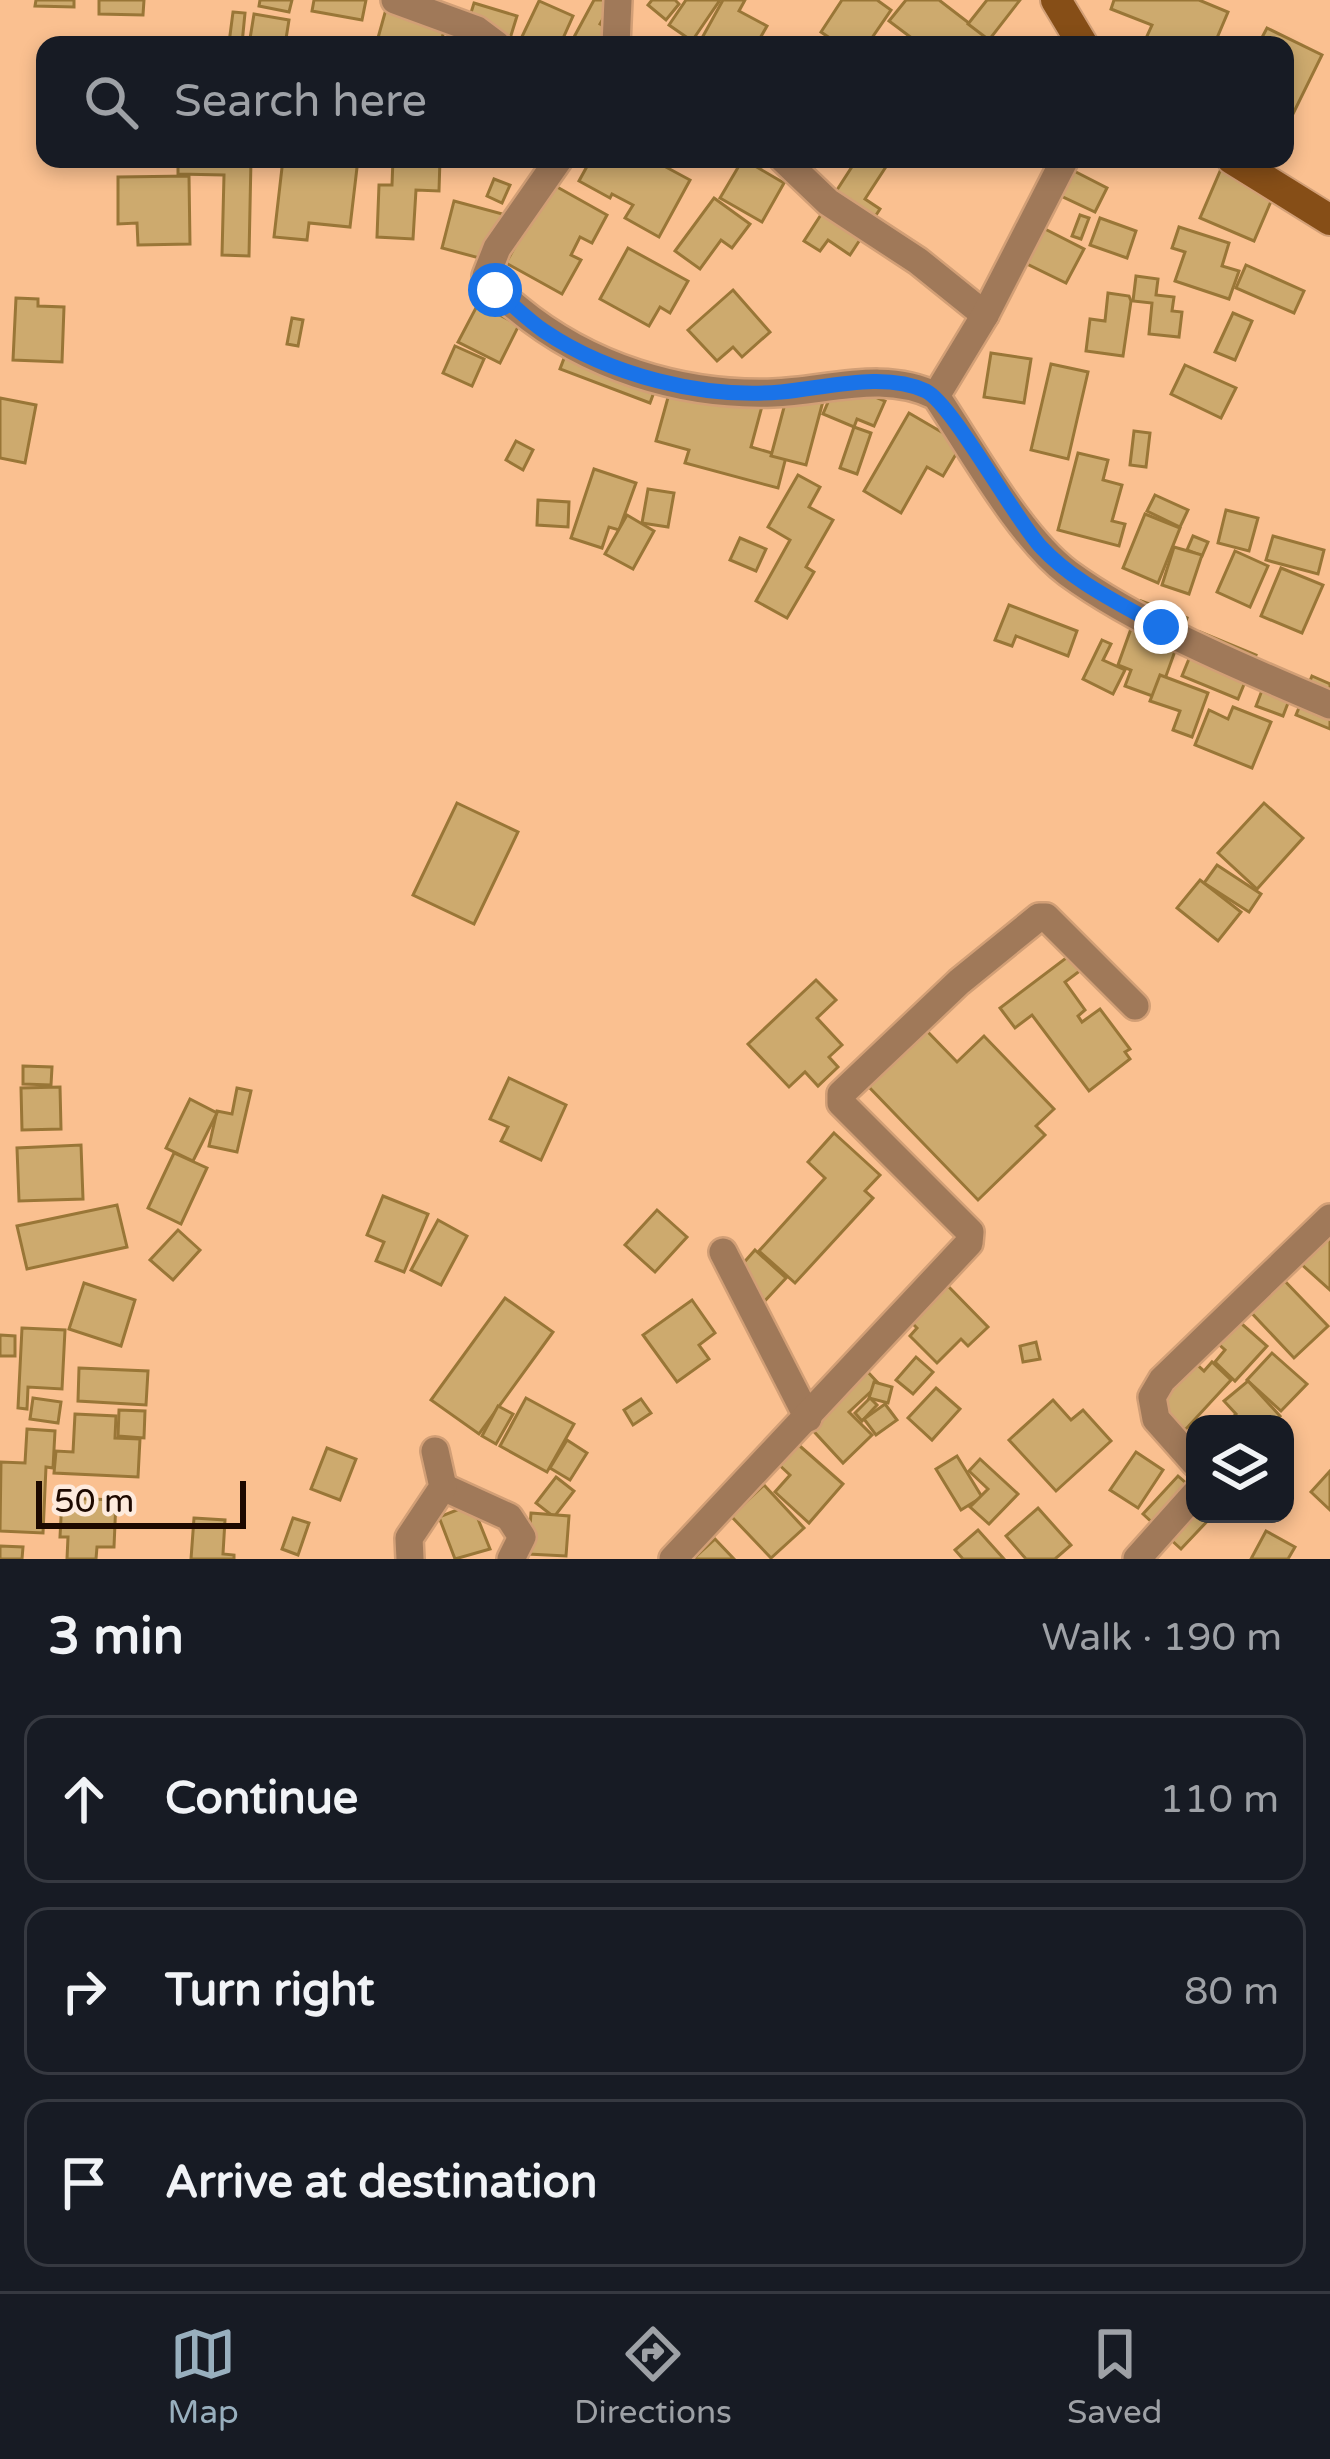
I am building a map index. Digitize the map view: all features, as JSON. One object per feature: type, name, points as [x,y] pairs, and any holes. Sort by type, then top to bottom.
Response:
[{"type":"street","points":[[395,0],[486,36]]},
{"type":"street","points":[[618,0],[623,36]]},
{"type":"street","points":[[1056,0],[1078,36]]},
{"type":"street","points":[[553,168],[497,248],[486,275],[495,290],[543,330],[619,368],[696,387],[775,393],[866,383],[919,388],[936,396],[1037,543],[1067,572],[1161,627],[1330,706]]},
{"type":"street","points":[[792,168],[828,202],[918,261],[985,315]]},
{"type":"street","points":[[936,396],[985,315],[1060,168]]},
{"type":"street","points":[[1246,168],[1330,220]]},
{"type":"street","points":[[673,1559],[969,1243],[970,1232],[841,1103],[841,1094],[959,982],[1039,917],[1046,917],[1135,1006]]},
{"type":"street","points":[[1186,1453],[1156,1419],[1152,1397],[1162,1380],[1330,1218]]},
{"type":"street","points":[[723,1252],[808,1418]]},
{"type":"street","points":[[410,1559],[409,1538],[443,1487],[435,1451]]},
{"type":"street","points":[[443,1487],[509,1517],[522,1537],[511,1559]]},
{"type":"street","points":[[1137,1559],[1186,1504]]},
{"type":"building","points":[[36,0],[74,0],[74,7],[35,6]]},
{"type":"building","points":[[99,0],[144,0],[143,15],[99,14]]},
{"type":"building","points":[[260,0],[292,0],[289,12],[259,6]]},
{"type":"building","points":[[314,0],[366,0],[362,20],[312,11]]},
{"type":"building","points":[[594,0],[614,0],[600,24],[621,36],[575,36]]},
{"type":"building","points":[[652,0],[679,4],[666,20],[648,5]]},
{"type":"building","points":[[686,0],[720,0],[695,36],[685,36],[669,25]]},
{"type":"building","points":[[723,0],[745,0],[739,11],[767,26],[761,36],[703,36]]},
{"type":"building","points":[[842,0],[877,0],[891,10],[873,36],[821,32]]},
{"type":"building","points":[[906,0],[939,0],[986,36],[909,36],[889,21]]},
{"type":"building","points":[[987,0],[1020,0],[992,36],[984,36],[968,24]]},
{"type":"building","points":[[1114,0],[1199,0],[1228,12],[1218,36],[1147,36],[1152,25],[1111,9]]},
{"type":"building","points":[[539,1],[573,16],[564,36],[522,36]]},
{"type":"building","points":[[388,2],[448,18],[443,36],[379,36]]},
{"type":"building","points":[[474,3],[517,16],[511,36],[464,36]]},
{"type":"building","points":[[233,12],[245,13],[243,36],[230,36]]},
{"type":"building","points":[[254,14],[289,20],[286,36],[250,36]]},
{"type":"building","points":[[1294,41],[1322,55],[1294,112]]},
{"type":"building","points":[[178,168],[251,168],[249,256],[222,255],[224,175],[178,174]]},
{"type":"building","points":[[282,168],[357,168],[350,227],[309,223],[307,240],[274,237]]},
{"type":"building","points":[[393,168],[440,168],[439,191],[416,190],[413,239],[377,237],[379,185],[392,185]]},
{"type":"building","points":[[586,168],[668,168],[690,180],[659,237],[625,218],[633,205],[579,181]]},
{"type":"building","points":[[738,168],[758,168],[784,183],[762,222],[720,198]]},
{"type":"building","points":[[851,168],[885,168],[865,199],[880,209],[850,255],[828,240],[820,251],[804,241]]},
{"type":"building","points":[[1221,169],[1275,192],[1254,241],[1200,218]]},
{"type":"building","points":[[1074,171],[1107,188],[1095,212],[1061,196]]},
{"type":"building","points":[[189,176],[190,244],[138,245],[137,223],[118,224],[118,177]]},
{"type":"building","points":[[494,179],[510,185],[502,203],[487,196]]},
{"type":"building","points":[[550,183],[607,215],[592,243],[580,237],[571,255],[581,260],[562,294],[506,263]]},
{"type":"building","points":[[714,198],[750,224],[732,248],[721,240],[700,269],[675,251]]},
{"type":"building","points":[[454,201],[510,216],[498,263],[442,248]]},
{"type":"building","points":[[1080,215],[1089,218],[1081,239],[1072,236]]},
{"type":"building","points":[[1100,218],[1136,231],[1127,258],[1090,245]]},
{"type":"building","points":[[1041,227],[1084,249],[1066,283],[1023,262]]},
{"type":"building","points":[[1179,227],[1229,243],[1222,266],[1239,271],[1229,299],[1175,281],[1185,252],[1172,248]]},
{"type":"building","points":[[628,248],[688,281],[670,313],[660,307],[649,326],[600,299]]},
{"type":"building","points":[[1246,265],[1304,291],[1294,313],[1236,288]]},
{"type":"building","points":[[1136,276],[1158,279],[1156,295],[1174,297],[1172,311],[1182,312],[1179,337],[1149,334],[1152,303],[1133,301]]},
{"type":"building","points":[[733,290],[770,332],[742,357],[733,347],[717,361],[688,330]]},
{"type":"building","points":[[1108,293],[1129,296],[1131,301],[1123,356],[1086,351],[1090,319],[1105,321]]},
{"type":"building","points":[[16,298],[38,299],[38,306],[64,307],[62,362],[13,360]]},
{"type":"building","points":[[478,304],[519,325],[500,363],[458,342]]},
{"type":"building","points":[[1233,313],[1252,321],[1235,360],[1215,352]]},
{"type":"building","points":[[292,318],[303,320],[298,346],[287,344]]},
{"type":"building","points":[[571,340],[661,373],[650,403],[560,369]]},
{"type":"building","points":[[455,346],[484,359],[472,386],[443,373]]},
{"type":"building","points":[[991,353],[1031,359],[1024,403],[984,397]]},
{"type":"building","points":[[1051,364],[1088,372],[1068,459],[1031,450]]},
{"type":"building","points":[[1185,365],[1236,388],[1221,418],[1171,394]]},
{"type":"building","points":[[675,372],[765,395],[751,447],[786,457],[778,488],[685,463],[689,450],[656,441]]},
{"type":"building","points":[[791,381],[826,390],[806,465],[771,456]]},
{"type":"building","points":[[837,381],[885,401],[874,426],[857,419],[854,427],[823,414]]},
{"type":"building","points":[[0,398],[36,405],[25,463],[0,458]]},
{"type":"building","points":[[909,413],[962,444],[943,476],[927,467],[901,513],[864,491]]},
{"type":"building","points":[[854,427],[871,433],[857,474],[840,468]]},
{"type":"building","points":[[1134,431],[1150,433],[1146,467],[1130,465]]},
{"type":"building","points":[[516,441],[533,450],[523,470],[506,460]]},
{"type":"building","points":[[1078,453],[1108,460],[1103,480],[1122,485],[1112,521],[1125,524],[1119,546],[1058,530]]},
{"type":"building","points":[[594,469],[636,483],[619,530],[609,527],[602,548],[571,538]]},
{"type":"building","points":[[798,475],[820,487],[809,507],[833,520],[806,567],[814,572],[787,618],[756,601],[790,540],[768,527]]},
{"type":"building","points":[[648,489],[674,493],[668,527],[642,523]]},
{"type":"building","points":[[1155,495],[1188,510],[1180,527],[1147,511]]},
{"type":"building","points":[[538,500],[569,502],[568,527],[537,525]]},
{"type":"building","points":[[1226,510],[1258,518],[1249,551],[1218,543]]},
{"type":"building","points":[[1145,514],[1180,528],[1158,583],[1123,568]]},
{"type":"building","points":[[627,515],[654,531],[633,569],[605,554]]},
{"type":"building","points":[[1193,536],[1208,542],[1202,556],[1187,550]]},
{"type":"building","points":[[1273,536],[1324,550],[1318,574],[1266,560]]},
{"type":"building","points":[[740,538],[766,549],[756,571],[730,560]]},
{"type":"building","points":[[1174,547],[1202,555],[1189,594],[1162,585]]},
{"type":"building","points":[[1235,551],[1268,566],[1250,607],[1217,592]]},
{"type":"building","points":[[1281,568],[1323,585],[1302,633],[1261,616]]},
{"type":"building","points":[[1141,601],[1187,618],[1158,698],[1125,686],[1131,670],[1118,665]]},
{"type":"building","points":[[1009,605],[1077,631],[1068,656],[1016,636],[1012,646],[995,640]]},
{"type":"building","points":[[1200,632],[1256,655],[1238,699],[1182,676]]},
{"type":"building","points":[[1102,640],[1111,644],[1103,660],[1125,670],[1113,694],[1083,679]]},
{"type":"building","points":[[1271,667],[1298,677],[1283,716],[1256,706]]},
{"type":"building","points":[[1160,675],[1208,693],[1192,737],[1173,730],[1180,711],[1150,701]]},
{"type":"building","points":[[1312,676],[1330,684],[1330,729],[1296,715]]},
{"type":"building","points":[[1233,707],[1271,722],[1252,768],[1195,745],[1209,710],[1228,719]]},
{"type":"building","points":[[457,803],[518,832],[474,924],[413,895]]},
{"type":"building","points":[[1264,803],[1303,838],[1257,889],[1218,853]]},
{"type":"building","points":[[1217,865],[1261,894],[1249,912],[1204,883]]},
{"type":"building","points":[[1200,880],[1241,912],[1218,941],[1177,908]]},
{"type":"building","points":[[1070,955],[1081,970],[1065,982],[1085,1010],[1078,1016],[1082,1022],[1100,1009],[1130,1049],[1125,1052],[1130,1059],[1089,1091],[1032,1015],[1015,1028],[1000,1008]]},
{"type":"building","points":[[816,980],[836,1000],[817,1018],[842,1045],[829,1057],[838,1067],[818,1086],[805,1072],[789,1087],[748,1044]]},
{"type":"building","points":[[925,1029],[957,1062],[984,1036],[1054,1109],[1036,1126],[1045,1135],[978,1200],[867,1085]]},
{"type":"building","points":[[23,1066],[52,1067],[51,1085],[23,1084]]},
{"type":"building","points":[[509,1078],[566,1105],[541,1160],[501,1141],[508,1127],[490,1119]]},
{"type":"building","points":[[60,1087],[61,1129],[22,1130],[21,1088]]},
{"type":"building","points":[[237,1088],[251,1091],[237,1152],[209,1146],[217,1111],[232,1114]]},
{"type":"building","points":[[190,1099],[217,1113],[193,1161],[166,1148]]},
{"type":"building","points":[[834,1133],[880,1175],[865,1191],[873,1198],[795,1283],[759,1251],[825,1178],[808,1162]]},
{"type":"building","points":[[81,1145],[83,1199],[19,1201],[17,1148]]},
{"type":"building","points":[[174,1153],[207,1168],[181,1224],[148,1208]]},
{"type":"building","points":[[383,1196],[428,1214],[404,1272],[376,1261],[384,1242],[367,1235]]},
{"type":"building","points":[[117,1205],[127,1247],[27,1269],[17,1226]]},
{"type":"building","points":[[657,1210],[687,1237],[655,1272],[625,1245]]},
{"type":"building","points":[[438,1220],[467,1236],[441,1285],[411,1270]]},
{"type":"building","points":[[178,1230],[200,1250],[173,1280],[150,1260]]},
{"type":"building","points":[[1330,1230],[1330,1290],[1300,1263]]},
{"type":"building","points":[[755,1250],[786,1278],[763,1303],[732,1276]]},
{"type":"building","points":[[1279,1275],[1328,1326],[1294,1358],[1245,1306]]},
{"type":"building","points":[[84,1283],[135,1300],[121,1346],[69,1329]]},
{"type":"building","points":[[945,1283],[988,1327],[968,1346],[961,1339],[937,1363],[910,1336],[917,1328],[908,1319]]},
{"type":"building","points":[[505,1298],[553,1332],[479,1434],[431,1400]]},
{"type":"building","points":[[692,1300],[715,1333],[699,1345],[709,1359],[677,1382],[643,1335]]},
{"type":"building","points":[[1234,1317],[1267,1346],[1235,1381],[1215,1362],[1225,1350],[1214,1340]]},
{"type":"building","points":[[22,1328],[65,1330],[62,1389],[28,1387],[27,1409],[18,1408]]},
{"type":"building","points":[[0,1335],[15,1336],[15,1356],[0,1356]]},
{"type":"building","points":[[1036,1342],[1040,1359],[1023,1362],[1020,1346]]},
{"type":"building","points":[[1272,1353],[1307,1384],[1281,1411],[1247,1380]]},
{"type":"building","points":[[916,1357],[933,1372],[913,1394],[896,1380]]},
{"type":"building","points":[[1189,1357],[1204,1371],[1212,1362],[1231,1380],[1199,1415],[1186,1415],[1185,1430],[1150,1399]]},
{"type":"building","points":[[79,1368],[148,1371],[146,1405],[78,1401]]},
{"type":"building","points":[[865,1369],[879,1384],[849,1412],[872,1435],[843,1463],[807,1424]]},
{"type":"building","points":[[1248,1381],[1279,1415],[1235,1415],[1224,1401]]},
{"type":"building","points":[[874,1382],[892,1387],[888,1403],[869,1398]]},
{"type":"building","points":[[936,1388],[960,1409],[932,1440],[908,1418]]},
{"type":"building","points":[[33,1398],[61,1402],[58,1423],[30,1419]]},
{"type":"building","points":[[526,1398],[574,1424],[547,1472],[500,1446]]},
{"type":"building","points":[[870,1398],[877,1405],[862,1421],[855,1413]]},
{"type":"building","points":[[641,1399],[651,1413],[633,1425],[624,1410]]},
{"type":"building","points":[[1053,1400],[1071,1420],[1083,1410],[1111,1441],[1056,1491],[1009,1440]]},
{"type":"building","points":[[885,1404],[897,1420],[876,1435],[864,1419]]},
{"type":"building","points":[[498,1406],[513,1414],[496,1444],[482,1436]]},
{"type":"building","points":[[119,1410],[145,1411],[144,1438],[118,1436]]},
{"type":"building","points":[[75,1414],[116,1416],[115,1438],[140,1439],[138,1477],[54,1473],[56,1451],[73,1452]]},
{"type":"building","points":[[27,1429],[55,1431],[53,1468],[46,1467],[43,1533],[0,1531],[1,1462],[25,1463]]},
{"type":"building","points":[[567,1440],[587,1453],[570,1480],[550,1468]]},
{"type":"building","points":[[793,1440],[843,1484],[809,1523],[775,1492],[790,1475],[775,1461]]},
{"type":"building","points":[[327,1448],[356,1459],[340,1500],[311,1489]]},
{"type":"building","points":[[1136,1452],[1163,1470],[1138,1508],[1110,1490]]},
{"type":"building","points":[[957,1456],[982,1497],[961,1510],[936,1469]]},
{"type":"building","points":[[980,1459],[1018,1494],[989,1524],[970,1507],[988,1489],[969,1471]]},
{"type":"building","points":[[1330,1471],[1330,1510],[1311,1492]]},
{"type":"building","points":[[1178,1476],[1186,1483],[1186,1523],[1206,1523],[1181,1549],[1143,1514]]},
{"type":"building","points":[[556,1477],[574,1491],[554,1517],[536,1503]]},
{"type":"building","points":[[764,1485],[804,1528],[771,1558],[731,1516]]},
{"type":"building","points":[[62,1498],[116,1500],[114,1547],[97,1547],[96,1559],[67,1559],[68,1537],[60,1537]]},
{"type":"building","points":[[472,1504],[490,1549],[455,1559],[439,1517]]},
{"type":"building","points":[[1038,1508],[1071,1545],[1055,1559],[1026,1559],[1006,1536]]},
{"type":"building","points":[[531,1513],[569,1516],[566,1556],[528,1554]]},
{"type":"building","points":[[194,1518],[225,1520],[223,1554],[234,1555],[234,1559],[191,1559]]},
{"type":"building","points":[[293,1518],[309,1523],[298,1555],[282,1549]]},
{"type":"building","points":[[978,1530],[1004,1559],[963,1559],[955,1550]]},
{"type":"building","points":[[1266,1531],[1295,1547],[1288,1559],[1251,1559]]},
{"type":"building","points":[[715,1539],[734,1559],[693,1559]]},
{"type":"building","points":[[0,1546],[23,1547],[22,1559],[0,1559]]},
{"type":"route","points":[[495,290],[543,330],[580,352],[658,380],[775,393],[866,383],[919,388],[936,396],[1037,543],[1067,572],[1161,627]]}]
